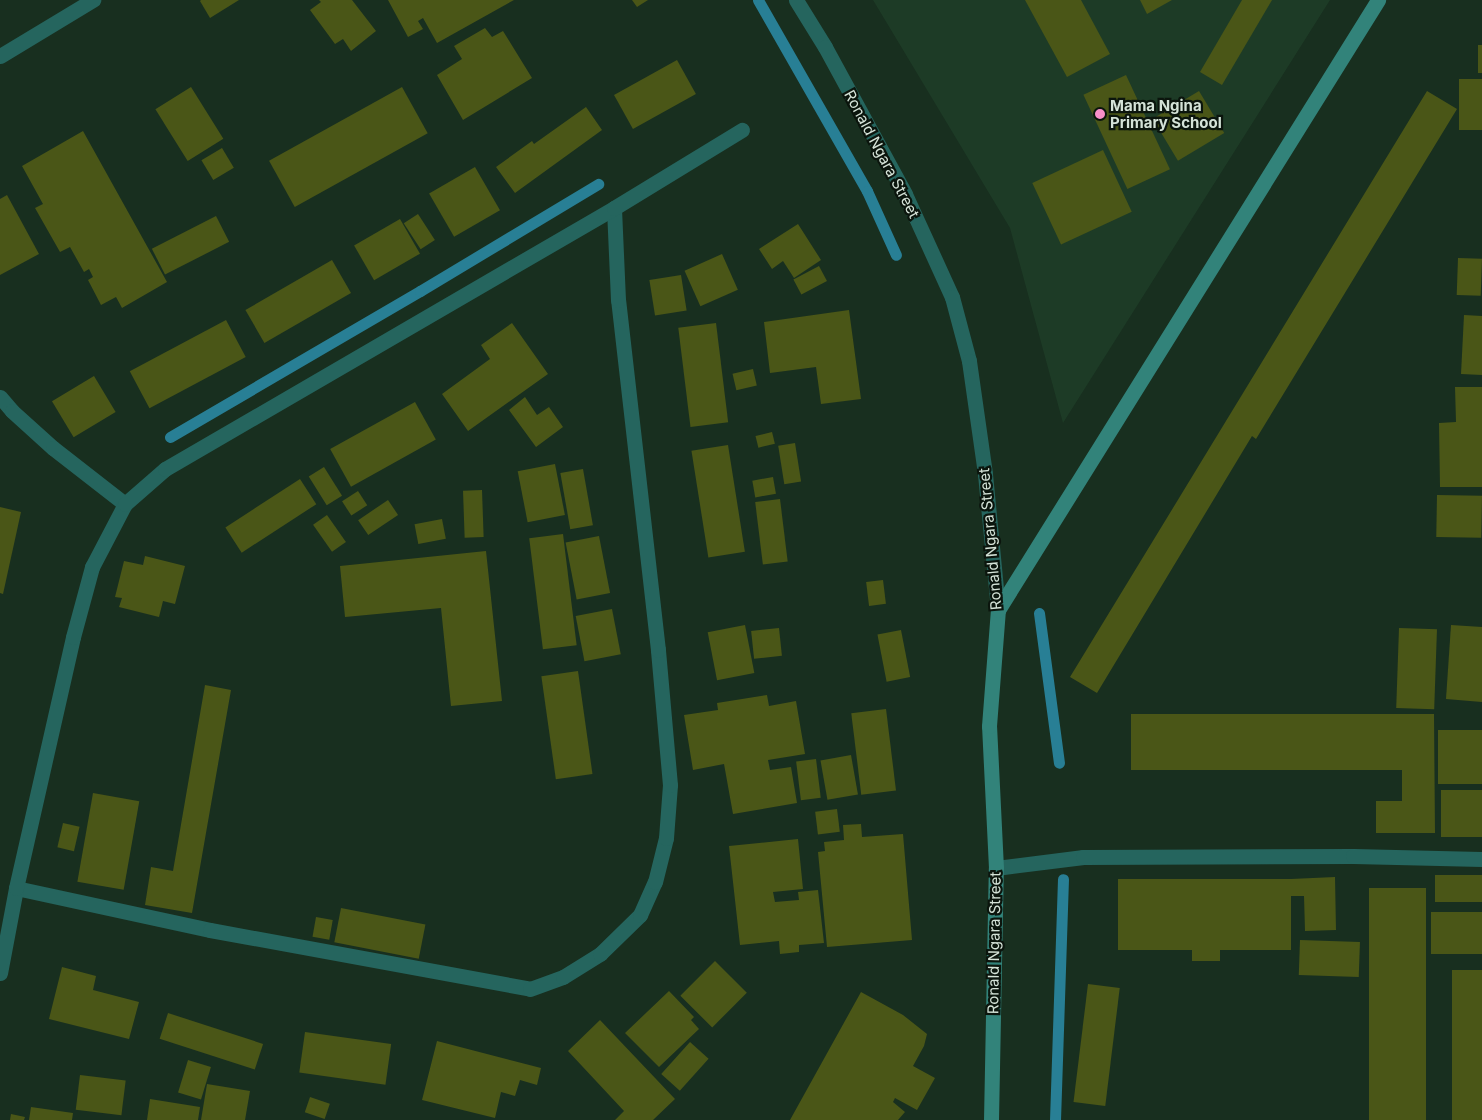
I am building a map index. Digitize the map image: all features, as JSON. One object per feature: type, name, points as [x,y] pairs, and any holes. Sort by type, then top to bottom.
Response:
[{"type":"street","points":[[0,56],[93,0]]},
{"type":"street","name":"Ronald Ngara Street","points":[[796,0],[825,47],[905,194],[952,297],[969,361],[985,474],[998,610],[989,726],[996,868],[991,1120]]},
{"type":"street","points":[[998,610],[1378,0]]},
{"type":"street","points":[[0,973],[16,888],[73,637],[92,567],[125,504],[165,469],[614,208],[742,130]]},
{"type":"street","points":[[16,888],[210,930],[530,989],[563,977],[600,954],[640,915],[655,882],[666,838],[670,785],[658,650],[618,300],[614,208]]},
{"type":"street","points":[[0,397],[12,411],[53,448],[125,504]]},
{"type":"street","points":[[996,868],[1083,857],[1353,856],[1482,859]]},
{"type":"shaded area","name":"Mama Ngina Primary School","points":[[873,0],[1330,0],[1063,423],[1010,228]]},
{"type":"building","points":[[201,0],[239,0],[210,18],[200,1]]},
{"type":"building","points":[[319,0],[352,0],[376,31],[351,51],[343,39],[335,44],[310,10],[321,2]]},
{"type":"building","points":[[388,0],[514,0],[437,43],[423,18],[418,21],[423,29],[408,37]]},
{"type":"building","points":[[632,0],[648,0],[637,7]]},
{"type":"building","points":[[1025,0],[1081,0],[1110,54],[1067,77]]},
{"type":"building","points":[[1140,0],[1172,0],[1147,14]]},
{"type":"building","points":[[1242,0],[1272,0],[1222,85],[1200,72]]},
{"type":"building","points":[[485,28],[492,37],[503,31],[532,78],[463,120],[437,75],[462,59],[454,46]]},
{"type":"building","points":[[1478,45],[1482,45],[1482,73],[1478,73]]},
{"type":"building","points":[[677,60],[696,94],[633,129],[614,95]]},
{"type":"building","points":[[1126,75],[1170,169],[1127,189],[1083,95]]},
{"type":"building","points":[[1459,79],[1482,79],[1482,130],[1459,130]]},
{"type":"building","points":[[191,87],[223,139],[188,161],[155,109]]},
{"type":"building","points":[[402,87],[428,133],[295,207],[269,161]]},
{"type":"building","points":[[1199,91],[1224,133],[1178,161],[1153,119]]},
{"type":"building","points":[[1427,91],[1457,109],[1256,439],[1252,436],[1097,693],[1070,677]]},
{"type":"building","points":[[586,107],[602,130],[515,193],[496,167],[532,141],[534,144]]},
{"type":"building","points":[[83,131],[167,282],[122,308],[116,297],[101,305],[88,280],[93,277],[89,269],[84,272],[70,247],[60,252],[35,208],[43,204],[22,166]]},
{"type":"building","points":[[222,148],[234,168],[213,180],[201,160]]},
{"type":"building","points":[[1103,150],[1132,212],[1061,245],[1032,183]]},
{"type":"building","points":[[475,167],[500,210],[454,237],[429,194]]},
{"type":"building","points":[[7,195],[39,254],[0,275],[0,199]]},
{"type":"building","points":[[418,214],[435,240],[421,249],[404,223]]},
{"type":"building","points":[[216,216],[229,242],[165,275],[152,249]]},
{"type":"building","points":[[400,219],[420,254],[374,280],[354,246]]},
{"type":"building","points":[[798,224],[821,260],[794,278],[783,261],[772,269],[759,249]]},
{"type":"building","points":[[722,254],[738,290],[700,306],[685,271]]},
{"type":"building","points":[[1458,258],[1482,259],[1481,296],[1457,295]]},
{"type":"building","points":[[332,260],[351,293],[264,343],[245,310]]},
{"type":"building","points":[[819,266],[827,281],[801,295],[793,280]]},
{"type":"building","points":[[681,275],[687,311],[655,316],[649,280]]},
{"type":"building","points":[[849,310],[861,399],[821,404],[816,367],[770,373],[764,322]]},
{"type":"building","points":[[1464,315],[1482,316],[1482,375],[1461,374]]},
{"type":"building","points":[[226,320],[246,357],[149,408],[130,371]]},
{"type":"building","points":[[512,323],[548,374],[468,431],[442,394],[490,359],[481,345]]},
{"type":"building","points":[[716,323],[728,422],[690,427],[678,328]]},
{"type":"building","points":[[753,369],[757,386],[736,390],[733,374]]},
{"type":"building","points":[[94,376],[116,412],[74,437],[52,401]]},
{"type":"building","points":[[1455,387],[1482,387],[1482,487],[1440,487],[1439,423],[1456,422]]},
{"type":"building","points":[[525,397],[537,415],[549,407],[563,427],[536,447],[509,410]]},
{"type":"building","points":[[415,402],[436,440],[351,487],[330,449]]},
{"type":"building","points":[[772,432],[775,444],[758,448],[756,436]]},
{"type":"building","points":[[795,443],[801,482],[784,484],[778,446]]},
{"type":"building","points":[[728,445],[745,552],[708,557],[691,451]]},
{"type":"building","points":[[555,464],[565,515],[528,522],[518,471]]},
{"type":"building","points":[[324,467],[342,496],[327,505],[309,477]]},
{"type":"building","points":[[583,469],[593,525],[570,529],[560,473]]},
{"type":"building","points":[[773,477],[776,494],[755,497],[752,481]]},
{"type":"building","points":[[300,479],[316,504],[242,553],[225,527]]},
{"type":"building","points":[[482,490],[484,537],[465,538],[463,491]]},
{"type":"building","points":[[358,491],[367,505],[351,516],[342,501]]},
{"type":"building","points":[[1437,495],[1482,496],[1481,538],[1436,537]]},
{"type":"building","points":[[780,499],[788,562],[763,565],[755,502]]},
{"type":"building","points":[[388,500],[398,515],[368,535],[358,520]]},
{"type":"building","points":[[0,507],[21,512],[3,594],[0,593]]},
{"type":"building","points":[[327,515],[346,542],[332,552],[313,525]]},
{"type":"building","points":[[442,519],[446,539],[418,544],[415,524]]},
{"type":"building","points":[[563,534],[577,645],[543,649],[529,538]]},
{"type":"building","points":[[599,536],[610,593],[577,599],[566,542]]},
{"type":"building","points":[[486,551],[502,701],[451,706],[441,608],[345,617],[340,566]]},
{"type":"building","points":[[145,556],[185,566],[175,604],[163,601],[159,617],[119,607],[122,598],[115,597],[124,561],[143,565]]},
{"type":"building","points":[[883,580],[886,604],[869,606],[866,582]]},
{"type":"building","points":[[612,609],[621,654],[584,661],[576,616]]},
{"type":"building","points":[[745,625],[754,673],[717,680],[708,632]]},
{"type":"building","points":[[1451,625],[1482,627],[1482,702],[1446,699]]},
{"type":"building","points":[[779,628],[782,656],[754,659],[751,631]]},
{"type":"building","points":[[1399,628],[1437,629],[1434,709],[1396,708]]},
{"type":"building","points":[[901,630],[910,677],[887,682],[877,635]]},
{"type":"building","points":[[578,671],[592,774],[556,779],[541,676]]},
{"type":"building","points":[[205,685],[231,690],[192,913],[145,905],[151,867],[173,871]]},
{"type":"building","points":[[767,695],[769,706],[796,701],[805,754],[768,760],[770,770],[791,767],[797,803],[733,814],[724,764],[693,770],[684,715],[718,710],[717,703]]},
{"type":"building","points":[[886,709],[896,790],[861,795],[851,713]]},
{"type":"building","points":[[1131,714],[1434,714],[1435,833],[1376,833],[1376,801],[1402,801],[1402,770],[1131,770]]},
{"type":"building","points":[[1438,730],[1482,730],[1482,784],[1438,784]]},
{"type":"building","points":[[851,755],[858,794],[827,800],[820,760]]},
{"type":"building","points":[[816,759],[821,798],[801,800],[796,761]]},
{"type":"building","points":[[1441,790],[1482,790],[1482,837],[1441,837]]},
{"type":"building","points":[[93,793],[139,801],[124,890],[77,882]]},
{"type":"building","points":[[837,809],[840,832],[818,835],[815,812]]},
{"type":"building","points":[[63,823],[80,827],[74,851],[57,847]]},
{"type":"building","points":[[861,824],[862,837],[903,834],[912,940],[827,947],[818,852],[825,851],[824,842],[844,840],[843,825]]},
{"type":"building","points":[[798,839],[803,889],[773,892],[775,902],[799,900],[798,892],[818,890],[824,943],[799,945],[799,952],[780,954],[779,941],[740,945],[729,846]]},
{"type":"building","points":[[1435,875],[1482,875],[1482,902],[1435,902]]},
{"type":"building","points":[[1335,877],[1336,930],[1305,931],[1304,896],[1291,896],[1291,950],[1220,950],[1220,961],[1192,961],[1192,950],[1118,950],[1118,879],[1291,879]]},
{"type":"building","points":[[1369,888],[1426,888],[1426,1120],[1369,1120]]},
{"type":"building","points":[[341,908],[425,924],[419,959],[334,942]]},
{"type":"building","points":[[1431,912],[1482,912],[1482,954],[1431,954]]},
{"type":"building","points":[[316,917],[333,920],[329,940],[313,937]]},
{"type":"building","points":[[1300,940],[1360,942],[1359,977],[1299,975]]},
{"type":"building","points":[[715,961],[747,993],[712,1027],[680,996]]},
{"type":"building","points":[[62,967],[96,976],[93,990],[139,1002],[129,1039],[49,1019]]},
{"type":"building","points":[[1452,970],[1482,970],[1482,1120],[1452,1120]]},
{"type":"building","points":[[1088,984],[1120,988],[1105,1106],[1073,1102]]},
{"type":"building","points":[[669,991],[694,1017],[691,1020],[699,1029],[659,1067],[625,1033]]},
{"type":"building","points":[[861,992],[903,1015],[927,1034],[924,1046],[913,1066],[935,1078],[917,1110],[895,1098],[893,1102],[905,1112],[898,1120],[790,1120]]},
{"type":"building","points":[[168,1013],[263,1044],[255,1070],[160,1039]]},
{"type":"building","points":[[600,1020],[675,1099],[653,1120],[615,1120],[624,1111],[568,1051]]},
{"type":"building","points":[[305,1032],[391,1044],[385,1085],[299,1073]]},
{"type":"building","points":[[437,1041],[541,1068],[537,1085],[520,1080],[515,1096],[501,1092],[495,1118],[422,1100]]},
{"type":"building","points":[[690,1042],[709,1059],[680,1091],[661,1074]]},
{"type":"building","points":[[188,1060],[211,1067],[201,1100],[178,1093]]},
{"type":"building","points":[[80,1075],[126,1081],[121,1115],[76,1110]]},
{"type":"building","points":[[207,1084],[250,1091],[245,1120],[201,1120]]},
{"type":"building","points":[[310,1097],[330,1104],[325,1119],[305,1112]]},
{"type":"building","points":[[150,1099],[200,1107],[198,1120],[147,1120]]},
{"type":"building","points":[[31,1107],[73,1113],[72,1120],[29,1120]]},
{"type":"building","points":[[11,1114],[25,1117],[24,1120],[10,1120]]},
{"type":"waterway","points":[[758,0],[867,191],[896,255]]},
{"type":"waterway","points":[[170,437],[420,291],[598,184]]},
{"type":"waterway","points":[[1039,613],[1059,763]]},
{"type":"waterway","points":[[1055,1120],[1063,879]]},
{"type":"place","name":"Mama Ngina Primary School","points":[[1100,114]]}]
